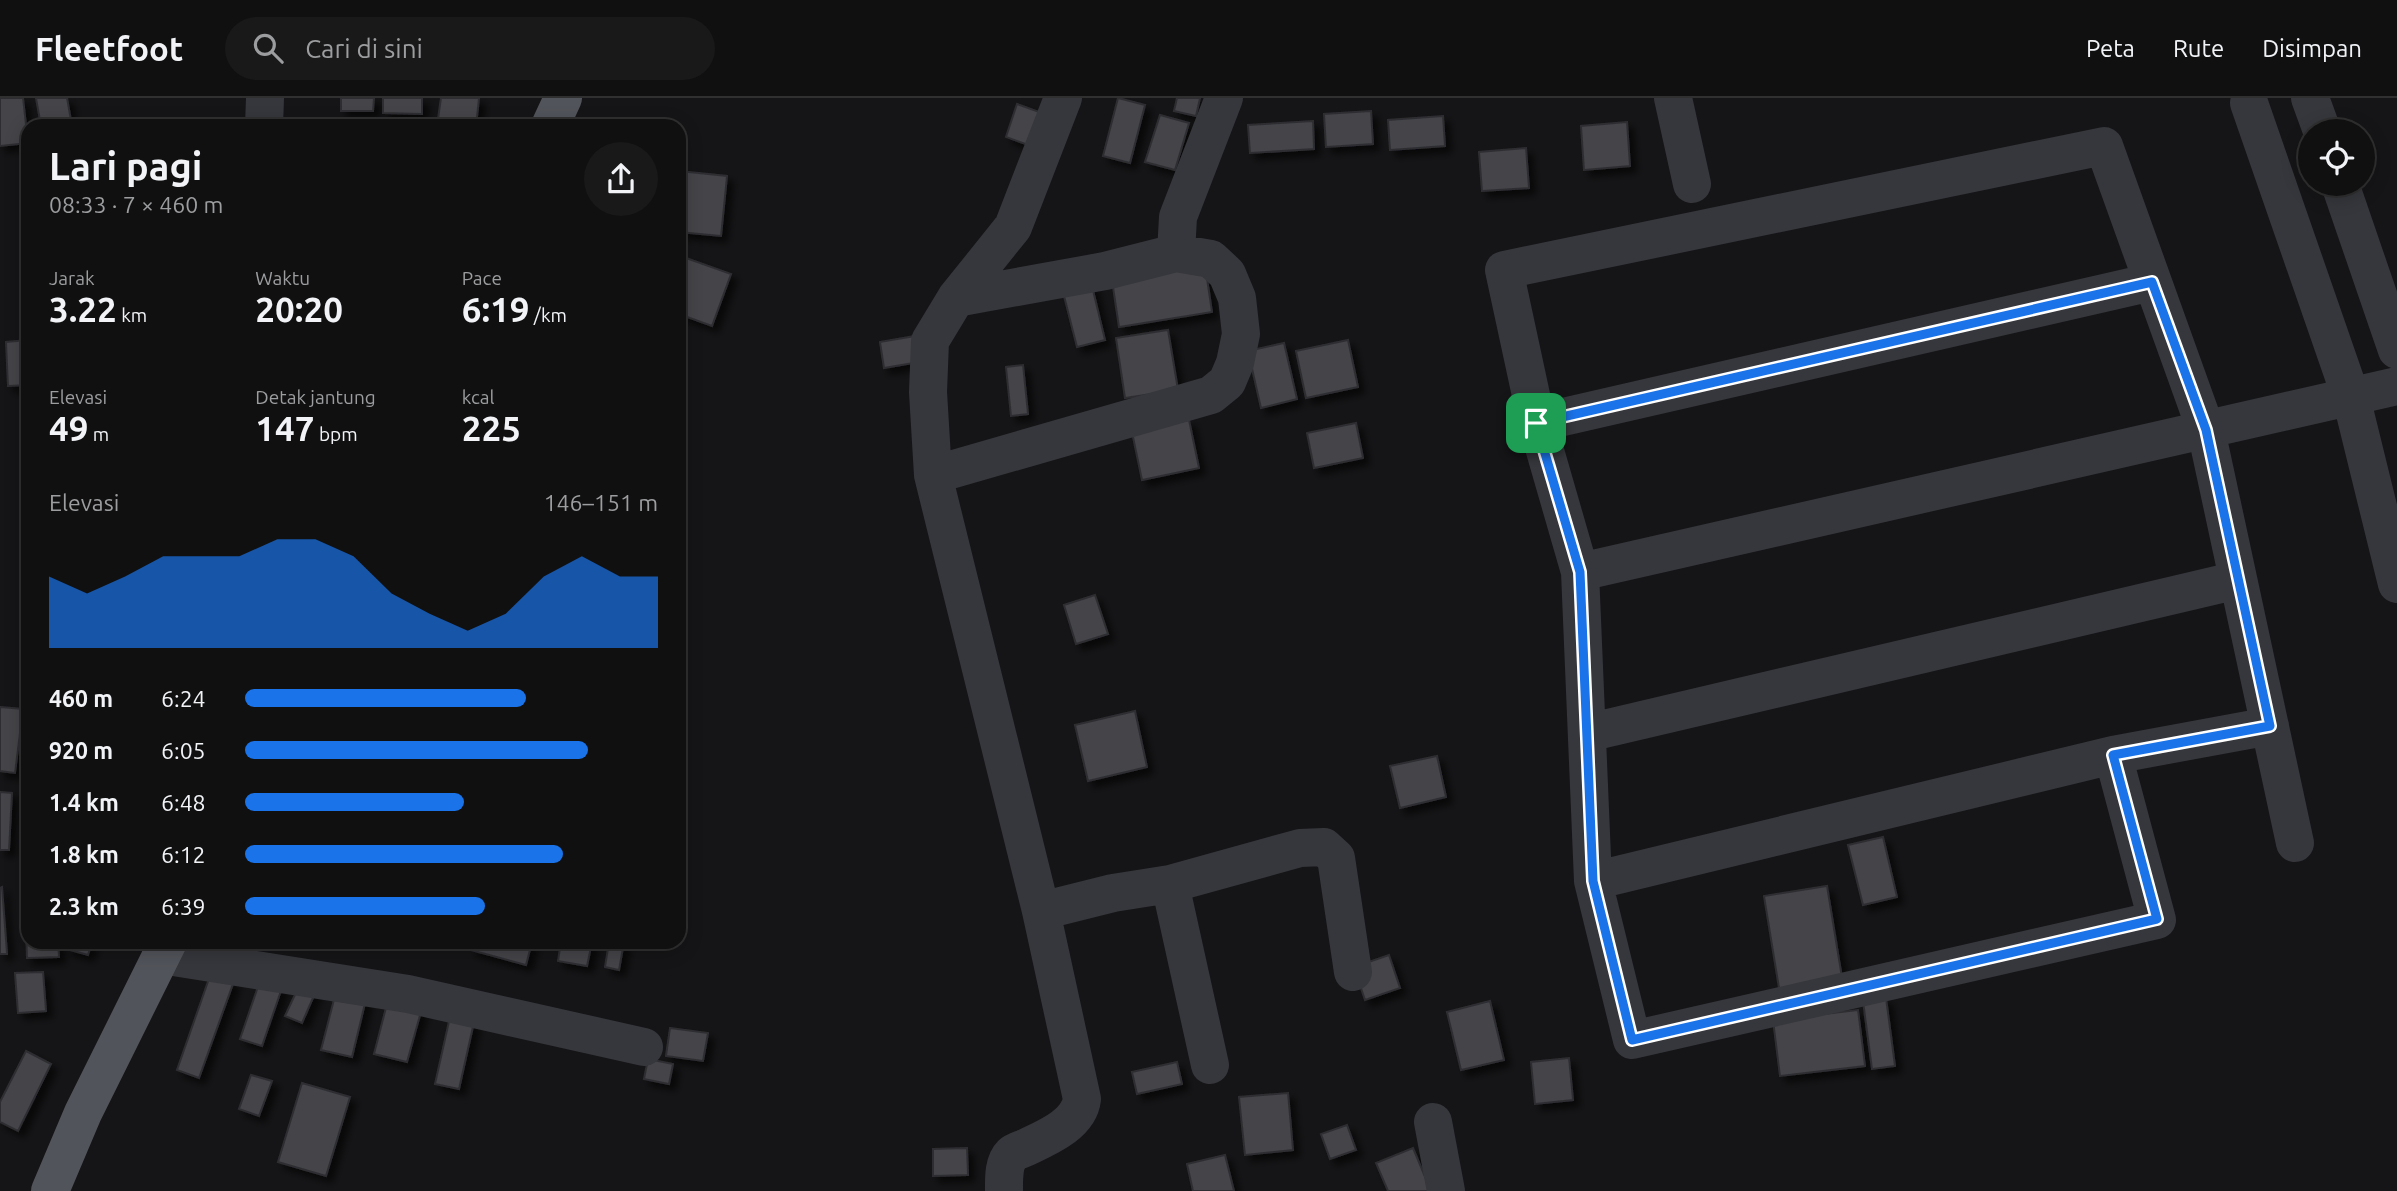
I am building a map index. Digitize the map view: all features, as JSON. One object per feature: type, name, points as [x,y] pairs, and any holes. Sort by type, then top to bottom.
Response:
[{"type":"main road","points":[[553,119],[563,98]]},
{"type":"main road","points":[[50,1191],[83,1113],[164,949]]},
{"type":"street","points":[[264,119],[265,98]]},
{"type":"street","points":[[1004,1191],[1006,1164],[1012,1154],[1076,1118],[1083,1099],[1041,911],[933,475],[928,392],[930,341],[956,298],[1013,227],[1063,98]]},
{"type":"street","points":[[1176,253],[1178,217],[1224,98]]},
{"type":"street","points":[[1673,98],[1692,184]]},
{"type":"street","points":[[2310,98],[2318,119]]},
{"type":"street","points":[[2249,103],[2351,397],[2397,584]]},
{"type":"street","points":[[2113,755],[2157,919],[1632,1040],[1593,881],[1580,572],[1536,423],[1504,270],[2104,146],[2206,430],[2295,843]]},
{"type":"street","points":[[2344,196],[2397,350]]},
{"type":"street","points":[[933,475],[1211,395],[1227,382],[1236,363],[1241,334],[1237,298],[1227,274],[1211,259],[1176,253],[1105,271],[956,298]]},
{"type":"street","points":[[1536,423],[2152,282]]},
{"type":"street","points":[[1580,572],[2397,386]]},
{"type":"street","points":[[1587,733],[2238,580]]},
{"type":"street","points":[[1593,881],[2113,755],[2270,726]]},
{"type":"street","points":[[1041,911],[1113,893],[1170,884],[1300,848],[1324,847],[1336,858],[1353,972]]},
{"type":"street","points":[[1170,884],[1210,1065]]},
{"type":"street","points":[[169,949],[408,993],[644,1047]]},
{"type":"street","points":[[1433,1122],[1446,1191]]},
{"type":"building","points":[[0,98],[23,98],[25,119],[21,119],[21,144],[0,146]]},
{"type":"building","points":[[36,98],[67,98],[71,119],[40,119]]},
{"type":"building","points":[[341,98],[374,98],[373,111],[341,111]]},
{"type":"building","points":[[383,98],[422,98],[422,114],[383,113]]},
{"type":"building","points":[[441,98],[479,98],[477,119],[438,119]]},
{"type":"building","points":[[1118,98],[1145,105],[1130,163],[1103,156]]},
{"type":"building","points":[[1177,98],[1200,98],[1196,116],[1174,111]]},
{"type":"building","points":[[1017,104],[1042,113],[1031,146],[1006,137]]},
{"type":"building","points":[[1371,111],[1373,144],[1326,147],[1324,114]]},
{"type":"building","points":[[1160,115],[1189,123],[1175,170],[1145,162]]},
{"type":"building","points":[[1443,116],[1445,146],[1390,150],[1388,120]]},
{"type":"building","points":[[1313,121],[1314,149],[1250,153],[1248,125]]},
{"type":"building","points":[[1627,122],[1630,166],[1584,170],[1581,126]]},
{"type":"building","points":[[1526,148],[1529,188],[1482,191],[1479,152]]},
{"type":"building","points":[[686,172],[727,176],[721,236],[686,233]]},
{"type":"building","points":[[686,258],[731,274],[712,326],[686,317]]},
{"type":"building","points":[[1205,265],[1212,312],[1119,327],[1112,280]]},
{"type":"building","points":[[1091,282],[1105,340],[1077,347],[1062,288]]},
{"type":"building","points":[[1168,330],[1178,390],[1125,398],[1116,338]]},
{"type":"building","points":[[915,336],[919,362],[884,368],[880,342]]},
{"type":"building","points":[[1348,340],[1358,387],[1306,398],[1296,351]]},
{"type":"building","points":[[21,341],[21,385],[8,386],[6,342]]},
{"type":"building","points":[[1284,343],[1297,399],[1261,408],[1248,351]]},
{"type":"building","points":[[1023,365],[1028,414],[1011,416],[1006,367]]},
{"type":"building","points":[[1189,420],[1199,468],[1142,480],[1132,432]]},
{"type":"building","points":[[1356,423],[1363,458],[1314,468],[1307,433]]},
{"type":"building","points":[[1095,595],[1108,634],[1076,644],[1064,605]]},
{"type":"building","points":[[0,707],[21,709],[15,773],[0,771]]},
{"type":"building","points":[[1135,711],[1147,767],[1088,781],[1075,725]]},
{"type":"building","points":[[1437,756],[1446,797],[1400,808],[1390,766]]},
{"type":"building","points":[[0,792],[12,793],[9,850],[0,850]]},
{"type":"building","points":[[1883,837],[1897,897],[1863,905],[1848,845]]},
{"type":"building","points":[[1827,886],[1843,984],[1780,994],[1764,896]]},
{"type":"building","points":[[2,887],[7,954],[0,954]]},
{"type":"building","points":[[27,949],[58,949],[59,957],[27,958]]},
{"type":"building","points":[[67,949],[90,949],[88,955]]},
{"type":"building","points":[[471,949],[530,949],[526,965]]},
{"type":"building","points":[[560,949],[591,949],[587,966],[558,961]]},
{"type":"building","points":[[608,949],[623,949],[619,970],[605,967]]},
{"type":"building","points":[[1389,955],[1400,988],[1365,1000],[1354,967]]},
{"type":"building","points":[[43,972],[46,1011],[18,1013],[15,973]]},
{"type":"building","points":[[211,973],[234,981],[199,1078],[177,1070]]},
{"type":"building","points":[[261,978],[283,985],[262,1046],[240,1039]]},
{"type":"building","points":[[300,984],[316,991],[302,1023],[285,1016]]},
{"type":"building","points":[[337,988],[367,995],[352,1057],[321,1050]]},
{"type":"building","points":[[1886,998],[1895,1066],[1872,1069],[1863,1001]]},
{"type":"building","points":[[388,1000],[422,1008],[407,1062],[374,1054]]},
{"type":"building","points":[[1490,1001],[1504,1060],[1461,1070],[1447,1012]]},
{"type":"building","points":[[1858,1010],[1865,1066],[1780,1076],[1773,1020]]},
{"type":"building","points":[[450,1017],[474,1022],[459,1089],[435,1084]]},
{"type":"building","points":[[670,1028],[708,1033],[703,1061],[666,1056]]},
{"type":"building","points":[[26,1051],[51,1064],[18,1131],[0,1122],[0,1102]]},
{"type":"building","points":[[1569,1058],[1573,1100],[1535,1104],[1531,1062]]},
{"type":"building","points":[[648,1059],[673,1064],[669,1084],[644,1079]]},
{"type":"building","points":[[1177,1062],[1182,1084],[1137,1094],[1132,1072]]},
{"type":"building","points":[[251,1075],[272,1081],[259,1116],[239,1109]]},
{"type":"building","points":[[302,1083],[350,1097],[326,1176],[278,1162]]},
{"type":"building","points":[[1288,1093],[1293,1150],[1245,1155],[1239,1097]]},
{"type":"building","points":[[1347,1125],[1356,1150],[1330,1159],[1321,1134]]},
{"type":"building","points":[[967,1148],[968,1175],[933,1176],[933,1149]]},
{"type":"building","points":[[1413,1148],[1431,1191],[1388,1191],[1376,1163]]},
{"type":"building","points":[[1225,1155],[1234,1191],[1193,1191],[1187,1164]]},
{"type":"route","points":[[2152,282],[2206,430],[2270,726],[2113,755],[2157,919],[1632,1040],[1593,881],[1580,572],[1536,423],[2152,282]]}]
